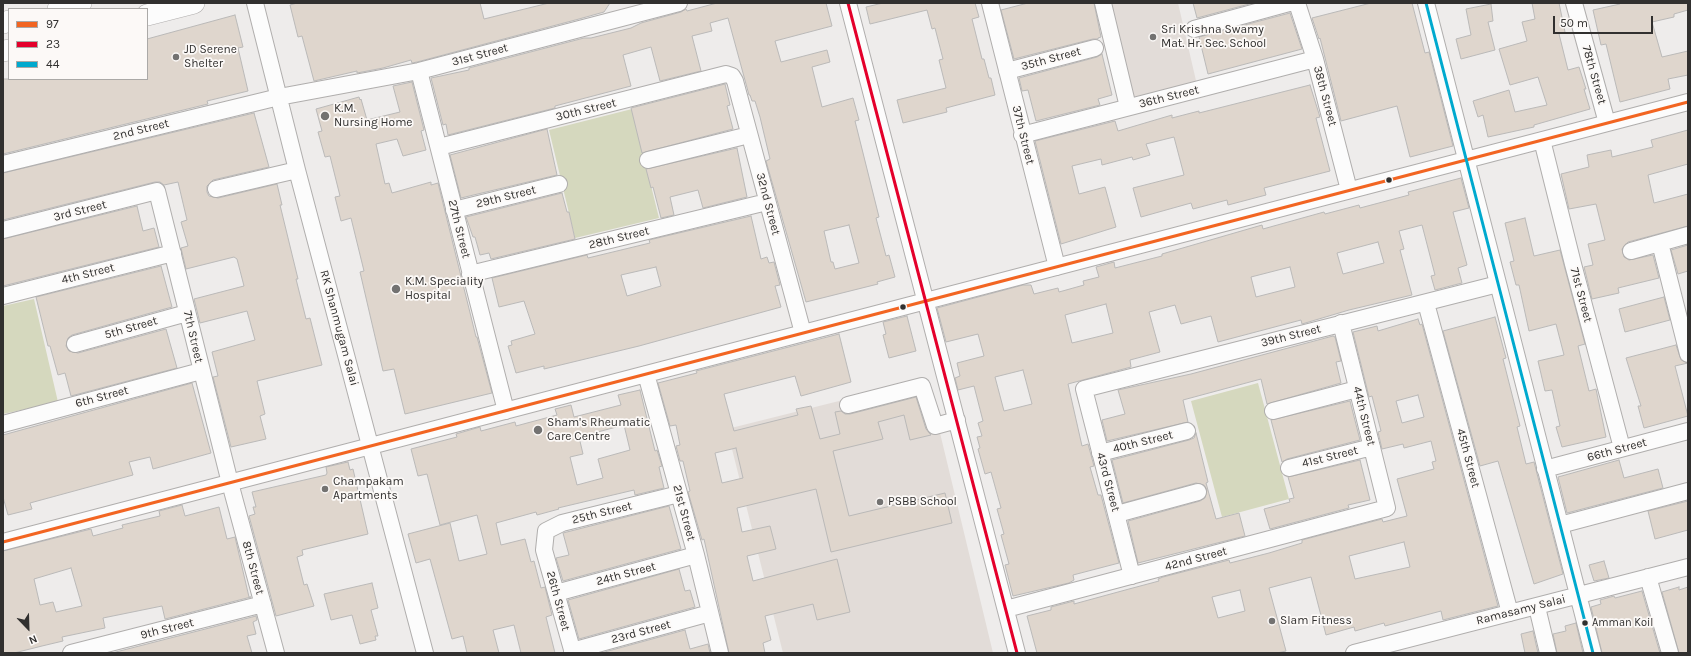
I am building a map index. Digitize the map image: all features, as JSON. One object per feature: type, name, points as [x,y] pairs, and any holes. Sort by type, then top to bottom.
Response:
[{"type":"main road","points":[[62,8],[81,3]]},
{"type":"main road","points":[[148,15],[194,3]]},
{"type":"street","name":"RK Shanmugam Salai","points":[[255,3],[297,170],[425,653]]},
{"type":"street","name":"31st Street","points":[[279,97],[419,71],[678,3]]},
{"type":"street","points":[[848,3],[1017,653]]},
{"type":"street","name":"37th Street","points":[[990,3],[1022,135],[1057,267]]},
{"type":"street","points":[[1102,3],[1128,107]]},
{"type":"street","points":[[1194,29],[1289,3]]},
{"type":"street","name":"38th Street","points":[[1298,3],[1315,59],[1349,190]]},
{"type":"street","points":[[1426,3],[1592,653]]},
{"type":"street","name":"78th Street","points":[[1574,3],[1607,123]]},
{"type":"street","name":"35th Street","points":[[1007,71],[1095,48]]},
{"type":"street","name":"36th Street","points":[[1022,135],[1315,59]]},
{"type":"street","name":"27th Street","points":[[419,71],[506,411]]},
{"type":"street","name":"30th Street","points":[[439,147],[726,74],[732,76]]},
{"type":"street","name":"32nd Street","points":[[732,76],[735,81],[750,135],[803,333]]},
{"type":"street","name":"2nd Street","points":[[3,164],[279,97]]},
{"type":"street","points":[[3,542],[1688,102]]},
{"type":"street","points":[[648,160],[750,135]]},
{"type":"street","name":"71st Street","points":[[1542,140],[1622,448]]},
{"type":"street","points":[[216,189],[297,170]]},
{"type":"street","name":"29th Street","points":[[454,210],[558,184]]},
{"type":"street","name":"3rd Street","points":[[3,230],[157,191]]},
{"type":"street","name":"7th Street","points":[[157,191],[230,483]]},
{"type":"street","name":"28th Street","points":[[470,274],[767,202]]},
{"type":"street","points":[[1631,251],[1688,235]]},
{"type":"street","points":[[1660,242],[1682,302],[1688,354]]},
{"type":"street","name":"4th Street","points":[[3,296],[173,253]]},
{"type":"street","name":"39th Street","points":[[1084,389],[1498,284]]},
{"type":"street","name":"45th Street","points":[[1426,303],[1510,613]]},
{"type":"street","name":"5th Street","points":[[75,344],[187,312]]},
{"type":"street","name":"44th Street","points":[[1341,324],[1387,508]]},
{"type":"street","name":"6th Street","points":[[3,424],[201,371]]},
{"type":"street","name":"21st Street","points":[[646,374],[696,555],[720,653]]},
{"type":"street","points":[[848,405],[922,386],[935,426],[956,420]]},
{"type":"street","name":"43rd Street","points":[[1084,389],[1132,576]]},
{"type":"street","points":[[1273,411],[1357,389]]},
{"type":"street","name":"40th Street","points":[[1100,453],[1186,431]]},
{"type":"street","name":"66th Street","points":[[1545,469],[1688,431]]},
{"type":"street","name":"41st Street","points":[[1289,468],[1372,447]]},
{"type":"street","name":"8th Street","points":[[230,483],[276,653]]},
{"type":"street","points":[[1560,524],[1688,491]]},
{"type":"street","points":[[1117,514],[1198,492]]},
{"type":"street","name":"25th Street","points":[[544,550],[546,531],[562,523],[679,494]]},
{"type":"street","name":"42nd Street","points":[[1006,609],[1387,508]]},
{"type":"street","name":"26th Street","points":[[544,550],[572,652]]},
{"type":"street","name":"24th Street","points":[[556,593],[696,555]]},
{"type":"street","name":"Ramasamy Salai","points":[[1354,653],[1537,607],[1688,566]]},
{"type":"street","points":[[1648,577],[1670,653]]},
{"type":"street","name":"9th Street","points":[[71,653],[262,604]]},
{"type":"street","points":[[1537,607],[1548,653]]},
{"type":"street","name":"23rd Street","points":[[572,652],[710,614]]},
{"type":"shaded area","points":[[1106,3],[1178,3],[1197,85],[1130,100]]},
{"type":"shaded area","points":[[927,379],[993,653],[783,653],[727,429]]},
{"type":"green space","points":[[632,109],[659,218],[575,238],[549,130]]},
{"type":"green space","points":[[34,299],[58,402],[3,414],[3,306]]},
{"type":"green space","points":[[1258,383],[1289,499],[1222,517],[1191,401]]},
{"type":"building","points":[[297,3],[480,3],[484,19],[549,3],[610,3],[604,12],[417,62],[412,63],[411,60],[383,68],[357,73],[357,71],[314,81],[302,36],[298,37],[290,5]]},
{"type":"building","points":[[717,3],[826,3],[832,26],[775,41],[781,62],[827,50],[830,62],[812,67],[822,107],[853,98],[859,120],[855,121],[879,217],[876,218],[886,256],[889,255],[895,277],[877,282],[878,284],[806,302],[766,161],[770,159],[760,117],[755,101],[752,101],[749,95],[728,18],[710,23],[712,31],[692,36],[701,71],[660,81],[651,47],[623,55],[631,86],[555,106],[555,108],[448,135],[446,124],[443,125],[431,78],[469,70],[469,68],[584,38],[591,38],[631,28],[641,23],[681,12],[686,9],[687,11]],"holes":[[[849,225],[859,263],[835,269],[833,262],[831,262],[824,231]]]},
{"type":"building","points":[[883,3],[975,3],[979,17],[972,19],[982,59],[984,59],[989,78],[991,78],[995,95],[946,108],[947,112],[903,123],[897,100],[946,88],[939,60],[943,59],[935,28],[932,29],[927,10],[870,24],[866,7]]},
{"type":"building","points":[[1028,3],[1094,3],[1101,37],[1098,39],[1014,59],[1001,10]]},
{"type":"building","points":[[1193,3],[1253,3],[1197,18]]},
{"type":"building","points":[[1371,3],[1412,3],[1425,53],[1429,52],[1453,146],[1410,157],[1397,106],[1341,121],[1320,38],[1319,39],[1312,18]]},
{"type":"building","points":[[1532,3],[1559,3],[1565,32],[1559,34],[1568,70],[1579,67],[1590,109],[1534,125],[1534,127],[1488,137],[1483,115],[1478,117],[1473,101],[1509,90],[1515,112],[1547,105],[1538,77],[1510,85],[1499,49],[1527,41],[1522,22],[1535,19]]},
{"type":"building","points":[[1620,3],[1688,3],[1688,10],[1674,14],[1674,17],[1652,22],[1662,57],[1688,51],[1688,75],[1668,79],[1670,89],[1620,102],[1606,44],[1601,45],[1593,10]]},
{"type":"building","points":[[1491,4],[1493,21],[1488,22],[1495,50],[1461,59],[1456,39],[1471,35],[1466,9]]},
{"type":"building","points":[[1290,13],[1302,49],[1208,74],[1199,37]]},
{"type":"building","points":[[235,15],[243,47],[238,48],[248,91],[207,101],[208,104],[3,154],[3,79],[148,80],[148,39]]},
{"type":"building","points":[[1102,54],[1112,95],[1098,99],[1100,105],[1036,121],[1028,90],[1022,91],[1019,78],[1097,57]]},
{"type":"building","points":[[412,82],[424,130],[421,131],[426,150],[403,156],[397,139],[376,144],[385,184],[389,183],[392,193],[431,182],[431,185],[438,183],[476,337],[492,393],[405,414],[394,369],[383,371],[360,272],[364,271],[351,218],[341,221],[335,197],[340,196],[330,156],[325,157],[318,132],[322,131],[316,109],[359,97],[360,100],[361,99],[367,120],[400,112],[393,86]]},
{"type":"building","points":[[725,84],[730,105],[727,106],[733,129],[642,153],[631,108]]},
{"type":"building","points":[[1310,85],[1320,117],[1316,118],[1330,171],[1264,188],[1266,195],[1228,205],[1227,200],[1193,209],[1191,203],[1141,217],[1133,188],[1184,175],[1174,137],[1146,144],[1150,155],[1133,160],[1132,157],[1102,165],[1101,159],[1072,166],[1079,194],[1105,187],[1116,227],[1061,244],[1035,141],[1115,121],[1118,131],[1172,115],[1172,118],[1199,111],[1199,113]]},
{"type":"building","points":[[254,113],[269,167],[213,180],[207,186],[207,192],[209,196],[218,198],[277,184],[282,205],[280,205],[298,279],[296,279],[306,319],[310,318],[322,365],[257,381],[265,414],[260,416],[266,439],[231,447],[213,377],[218,376],[212,352],[255,340],[247,311],[200,323],[194,299],[244,286],[237,259],[234,257],[186,269],[181,248],[188,246],[181,222],[187,220],[178,182],[164,185],[160,182],[155,182],[3,220],[3,173]]},
{"type":"building","points":[[547,129],[557,175],[461,198],[450,155]]},
{"type":"building","points":[[1688,130],[1688,164],[1648,175],[1654,203],[1688,194],[1688,226],[1628,242],[1622,249],[1624,257],[1629,260],[1653,255],[1659,278],[1618,288],[1619,293],[1592,299],[1584,267],[1593,265],[1588,244],[1605,240],[1596,204],[1569,209],[1561,174],[1589,167],[1587,155],[1611,150],[1612,157],[1653,147],[1651,140]]},
{"type":"building","points":[[737,148],[747,197],[703,208],[698,190],[670,197],[674,215],[661,218],[653,187],[651,188],[646,169]]},
{"type":"building","points":[[1461,178],[1469,208],[1453,212],[1467,265],[1458,268],[1462,283],[1435,290],[1431,276],[1435,275],[1422,225],[1399,231],[1404,249],[1400,250],[1412,295],[1349,310],[1302,324],[1301,320],[1218,342],[1211,316],[1181,324],[1175,305],[1149,312],[1160,352],[1130,360],[1131,367],[1068,384],[1082,446],[1088,444],[1094,466],[1090,467],[1098,495],[1101,495],[1119,563],[1073,575],[1074,580],[1069,583],[1013,596],[1005,565],[1009,564],[1001,535],[1004,534],[997,509],[1001,508],[991,472],[985,474],[978,449],[980,448],[977,437],[982,436],[978,423],[983,421],[974,386],[958,390],[955,378],[960,376],[957,363],[984,356],[978,334],[946,342],[937,308],[1023,285],[1031,285],[1034,294],[1058,288],[1059,292],[1084,285],[1083,281],[1099,277],[1096,267],[1114,262],[1115,268],[1162,256],[1162,254],[1262,225],[1263,229],[1324,212],[1325,214],[1359,205],[1360,208],[1409,195],[1408,192]],"holes":[[[1378,242],[1384,263],[1343,274],[1337,253]],[[1290,267],[1295,287],[1256,297],[1251,277]],[[1106,304],[1113,333],[1072,343],[1065,315]],[[1023,370],[1032,404],[1004,411],[995,377]]]},
{"type":"building","points":[[562,193],[567,212],[569,212],[575,239],[491,259],[489,253],[480,255],[475,237],[473,237],[466,217]]},
{"type":"building","points":[[137,206],[143,231],[154,228],[159,247],[3,286],[3,239]]},
{"type":"building","points":[[751,216],[761,259],[767,257],[769,263],[774,262],[780,285],[775,286],[781,307],[639,346],[544,369],[544,366],[516,373],[508,346],[512,345],[511,341],[535,334],[524,301],[499,307],[492,278],[587,255],[588,258],[650,243],[649,240]],"holes":[[[656,267],[661,286],[627,296],[621,275]]]},
{"type":"building","points":[[1525,218],[1534,256],[1560,250],[1585,344],[1578,346],[1589,391],[1596,389],[1606,437],[1562,447],[1556,427],[1560,426],[1552,390],[1545,391],[1538,361],[1564,355],[1556,324],[1529,331],[1519,285],[1516,285],[1510,262],[1514,261],[1505,223]]},
{"type":"building","points":[[1688,245],[1688,271],[1678,274],[1671,250]]},
{"type":"building","points":[[161,266],[172,307],[72,335],[68,338],[66,346],[69,351],[78,353],[166,329],[177,368],[71,396],[65,373],[58,375],[50,346],[48,346],[36,297]]},
{"type":"building","points":[[1664,297],[1670,320],[1625,332],[1619,309]]},
{"type":"building","points":[[907,316],[916,351],[889,358],[883,335],[886,334],[883,322]]},
{"type":"building","points":[[1495,317],[1506,358],[1503,359],[1520,426],[1517,427],[1526,464],[1534,462],[1563,574],[1534,584],[1498,461],[1480,466],[1443,331]]},
{"type":"building","points":[[1418,319],[1420,325],[1422,324],[1498,606],[1443,620],[1441,611],[1385,626],[1384,623],[1355,631],[1354,627],[1326,635],[1311,577],[1269,588],[1286,651],[1277,653],[1037,653],[1027,616],[1051,610],[1051,607],[1074,601],[1074,604],[1159,581],[1158,579],[1163,577],[1229,560],[1230,563],[1269,553],[1302,543],[1302,540],[1382,519],[1383,522],[1407,516],[1397,479],[1434,469],[1432,462],[1436,461],[1431,441],[1404,448],[1403,444],[1382,449],[1378,432],[1381,431],[1372,396],[1369,397],[1353,332],[1377,326],[1378,331]],"holes":[[[1418,395],[1424,417],[1402,423],[1396,401]],[[1404,542],[1410,567],[1355,579],[1349,556]],[[1240,590],[1245,611],[1218,618],[1212,597]]]},
{"type":"building","points":[[839,334],[851,382],[801,396],[795,376],[724,394],[734,431],[798,415],[796,409],[811,406],[820,439],[840,434],[835,412],[841,411],[845,414],[850,414],[916,397],[926,429],[931,435],[910,440],[904,415],[878,422],[883,439],[833,451],[849,516],[945,493],[952,523],[831,552],[816,489],[737,508],[742,532],[770,526],[776,549],[747,556],[753,581],[837,559],[850,612],[817,620],[813,604],[765,616],[771,640],[763,643],[765,653],[729,653],[704,539],[702,540],[688,492],[690,491],[683,461],[680,461],[676,446],[680,445],[676,425],[670,426],[658,383],[697,373],[696,371]],"holes":[[[736,448],[743,478],[722,483],[715,453]]]},
{"type":"building","points":[[1333,336],[1335,337],[1341,361],[1336,362],[1341,383],[1267,404],[1261,379],[1183,400],[1188,422],[1107,441],[1102,420],[1125,414],[1118,390],[1191,374]]},
{"type":"building","points":[[1676,345],[1681,360],[1688,363],[1675,366],[1688,416],[1644,428],[1638,406],[1641,406],[1626,358]]},
{"type":"building","points":[[192,383],[211,453],[153,469],[150,457],[129,462],[133,475],[30,503],[32,509],[8,515],[3,497],[3,435]]},
{"type":"building","points":[[640,390],[655,451],[657,450],[662,466],[659,467],[664,488],[635,495],[634,490],[558,508],[559,509],[537,515],[536,512],[496,523],[501,545],[525,539],[531,562],[534,561],[541,588],[545,587],[552,615],[546,617],[555,653],[521,653],[514,625],[493,630],[499,653],[467,653],[463,636],[452,639],[430,559],[416,563],[408,534],[450,523],[459,561],[487,554],[477,515],[440,525],[427,474],[418,476],[411,449],[457,437],[456,434],[480,427],[481,431],[515,422],[516,426],[557,415],[555,409],[571,405],[574,417],[621,405],[618,395]],"holes":[[[624,425],[630,450],[598,459],[603,478],[577,485],[570,457],[583,454],[579,437]]]},
{"type":"building","points":[[1350,401],[1360,440],[1287,459],[1282,462],[1271,420]]},
{"type":"building","points":[[1196,433],[1208,482],[1206,483],[1216,519],[1239,513],[1245,536],[1138,563],[1128,521],[1200,501],[1205,498],[1207,490],[1204,485],[1196,483],[1123,503],[1112,460],[1189,440],[1194,438]]},
{"type":"building","points":[[1360,460],[1370,500],[1348,505],[1349,508],[1270,529],[1264,509],[1290,502],[1289,499],[1294,498],[1288,477]]},
{"type":"building","points":[[1619,460],[1624,478],[1658,469],[1663,488],[1567,513],[1558,477]]},
{"type":"building","points":[[348,462],[350,470],[353,469],[368,534],[302,550],[303,555],[297,557],[304,585],[307,584],[314,606],[276,616],[249,516],[255,514],[253,507],[256,507],[252,492],[326,475],[326,467]]},
{"type":"building","points":[[1688,501],[1688,530],[1655,539],[1648,511]]},
{"type":"building","points":[[182,505],[185,516],[219,507],[227,539],[235,537],[249,597],[251,597],[165,619],[162,606],[103,618],[105,628],[62,637],[63,641],[14,653],[3,653],[3,551],[91,529],[93,536],[123,528],[122,525],[160,516],[159,511]],"holes":[[[71,568],[82,606],[56,612],[53,602],[40,605],[34,579]]]},
{"type":"building","points":[[669,506],[681,549],[563,581],[556,558],[569,555],[563,533]]},
{"type":"building","points":[[1604,561],[1609,578],[1594,581],[1589,565]]},
{"type":"building","points":[[679,569],[685,591],[690,590],[695,607],[579,639],[568,600]]},
{"type":"building","points":[[372,583],[378,608],[371,610],[378,636],[375,636],[376,640],[360,644],[352,615],[331,620],[324,594]]},
{"type":"building","points":[[1679,587],[1679,590],[1688,587],[1688,653],[1679,653],[1662,592]]},
{"type":"building","points":[[1642,591],[1660,653],[1602,653],[1591,607],[1601,604],[1600,600]]},
{"type":"building","points":[[256,616],[257,620],[253,622],[256,634],[247,636],[252,653],[112,653]]},
{"type":"building","points":[[1576,623],[1583,653],[1557,653],[1553,634],[1566,631],[1565,626]]},
{"type":"building","points":[[685,630],[690,649],[708,644],[710,653],[601,653]]},
{"type":"building","points":[[1533,631],[1538,653],[1525,653],[1521,634]]},
{"type":"transit line","name":"23","points":[[848,3],[1017,653]]},
{"type":"transit line","name":"44","points":[[1426,3],[1593,653]]},
{"type":"transit line","name":"97","points":[[3,542],[1688,102]]},
{"type":"place","name":"Sri Krishna Swamy Mat. Hr. Sec. School","points":[[1153,37]]},
{"type":"place","name":"JD Serene Shelter","points":[[176,57]]},
{"type":"place","name":"K.M. Nursing Home","points":[[325,116]]},
{"type":"place","name":"K.M. Speciality Hospital","points":[[396,289]]},
{"type":"place","name":"Sham's Rheumatic Care Centre","points":[[538,430]]},
{"type":"place","name":"Champakam Apartments","points":[[325,489]]},
{"type":"place","name":"PSBB School","points":[[880,502]]},
{"type":"place","name":"Slam Fitness","points":[[1272,621]]},
{"type":"place","name":"Amman Koil","points":[[1585,623]]}]
